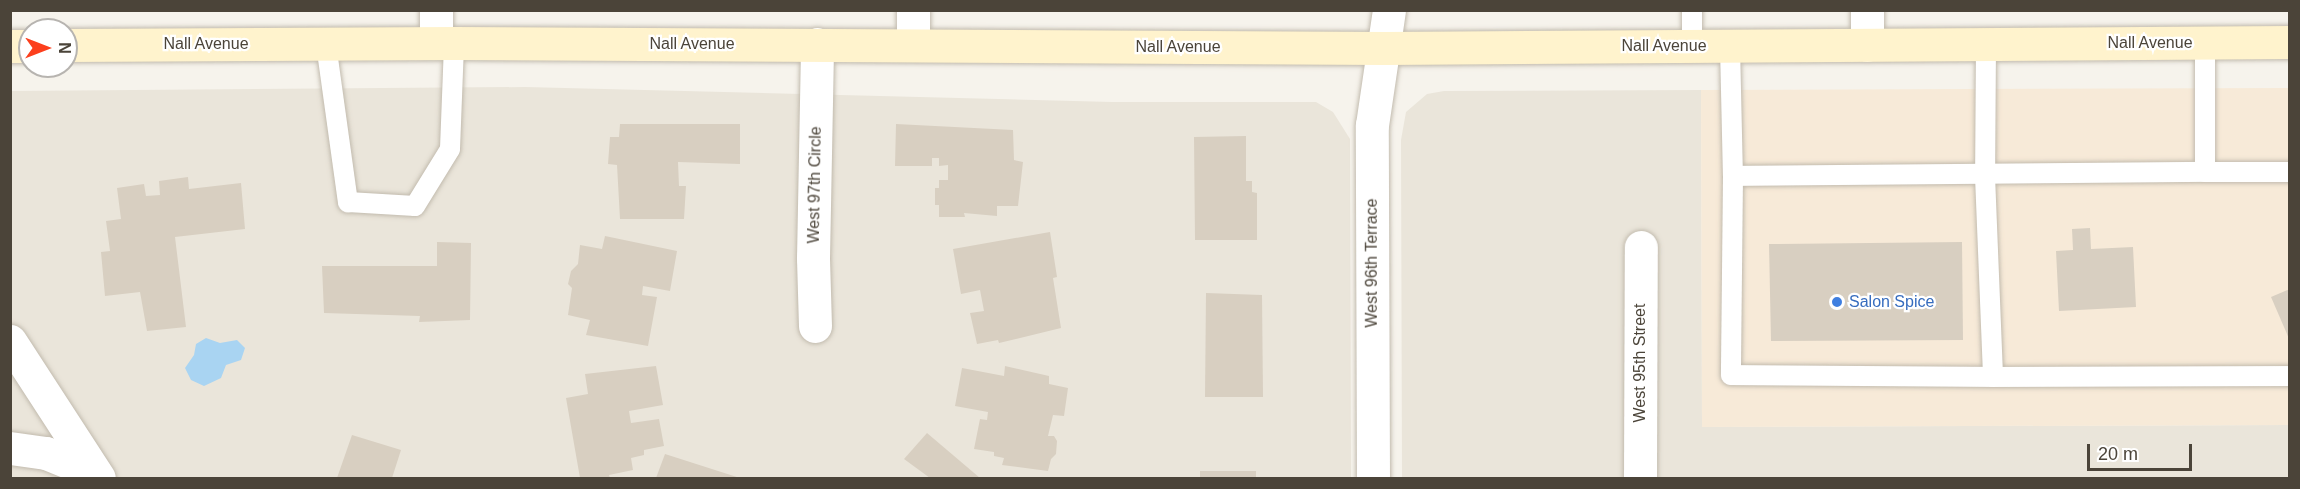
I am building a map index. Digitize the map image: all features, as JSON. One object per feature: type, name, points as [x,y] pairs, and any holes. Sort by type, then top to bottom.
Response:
[{"type":"main road","name":"Nall Avenue","points":[[78,45],[445,43],[1384,48],[2289,42]]},
{"type":"street","points":[[436,10],[445,43]]},
{"type":"street","points":[[913,10],[913,45]]},
{"type":"street","name":"West 96th Terrace","points":[[1373,478],[1372,125],[1389,10]]},
{"type":"street","points":[[1867,10],[1868,45]]},
{"type":"street","name":"West 97th Circle","points":[[815,326],[813,258],[817,44]]},
{"type":"street","name":"West 95th Street","points":[[1640,478],[1641,247]]},
{"type":"street","points":[[10,341],[97,476]]},
{"type":"street","points":[[10,448],[46,453],[97,476]]},
{"type":"lane","points":[[1692,10],[1692,46]]},
{"type":"lane","points":[[2205,42],[2205,172]]},
{"type":"lane","points":[[326,44],[348,202],[415,206],[450,149],[445,43]]},
{"type":"lane","points":[[1986,44],[1985,176],[1993,377]]},
{"type":"lane","points":[[1730,46],[1733,176],[1731,375],[2289,376]]},
{"type":"lane","points":[[1733,176],[1985,176],[2289,172]]},
{"type":"shaded area","points":[[525,87],[1112,102],[1316,102],[1333,112],[1350,139],[1351,478],[11,478],[10,91]]},
{"type":"shaded area","points":[[2289,88],[2289,425],[1702,427],[1701,90]]},
{"type":"shaded area","points":[[1701,90],[1702,427],[2289,425],[2289,478],[1402,478],[1401,140],[1406,112],[1427,94],[1444,91]]},
{"type":"water","points":[[206,338],[220,343],[237,340],[245,348],[241,360],[226,365],[221,378],[204,386],[191,380],[185,368],[194,355],[196,344]]},
{"type":"building","points":[[620,124],[740,124],[740,164],[678,162],[679,186],[686,186],[684,219],[620,219],[617,165],[608,164],[610,137],[619,137]]},
{"type":"building","points":[[896,124],[1013,130],[1014,160],[1023,162],[1018,206],[997,206],[997,216],[964,213],[965,217],[939,217],[939,205],[935,205],[935,188],[939,188],[939,180],[948,180],[948,165],[939,166],[939,158],[932,158],[932,166],[895,166]]},
{"type":"building","points":[[1246,136],[1246,181],[1252,181],[1252,192],[1257,193],[1257,240],[1195,240],[1194,137]]},
{"type":"building","points":[[188,177],[189,189],[241,183],[245,229],[175,237],[186,327],[147,331],[140,292],[105,296],[101,252],[110,251],[106,221],[121,219],[117,188],[144,184],[146,196],[160,195],[159,181]]},
{"type":"building","points":[[2090,228],[2091,249],[2133,247],[2136,307],[2059,311],[2056,251],[2073,250],[2072,229]]},
{"type":"building","points":[[1050,232],[1057,277],[1053,278],[1061,328],[999,343],[998,340],[977,344],[970,313],[984,311],[980,290],[961,294],[953,249]]},
{"type":"building","points":[[605,236],[677,251],[670,291],[643,286],[642,295],[657,297],[648,346],[586,335],[590,320],[568,315],[572,288],[568,284],[571,271],[578,264],[580,245],[602,249]]},
{"type":"building","points":[[437,242],[471,243],[470,320],[419,322],[420,316],[324,313],[322,266],[437,266]]},
{"type":"building","points":[[1962,242],[1963,340],[1771,341],[1769,244]]},
{"type":"building","points":[[2290,289],[2290,341],[2271,297]]},
{"type":"building","points":[[1206,293],[1262,295],[1263,397],[1205,397]]},
{"type":"building","points":[[656,366],[663,405],[629,411],[631,423],[659,419],[664,446],[644,450],[644,455],[631,458],[633,470],[609,475],[610,478],[580,478],[566,398],[588,394],[585,374]]},
{"type":"building","points":[[1005,366],[1049,376],[1049,384],[1068,388],[1064,416],[1053,415],[1048,436],[1054,436],[1057,441],[1056,454],[1051,459],[1048,471],[1002,465],[1004,458],[994,456],[994,452],[974,449],[980,419],[987,420],[988,412],[955,406],[962,368],[1004,376]]},
{"type":"building","points":[[927,433],[980,478],[930,478],[904,459]]},
{"type":"building","points":[[352,435],[401,450],[392,478],[337,478]]},
{"type":"building","points":[[665,454],[740,478],[656,478]]},
{"type":"building","points":[[1200,471],[1256,471],[1256,478],[1200,478]]},
{"type":"place","name":"Salon Spice","points":[[1837,302]]}]
